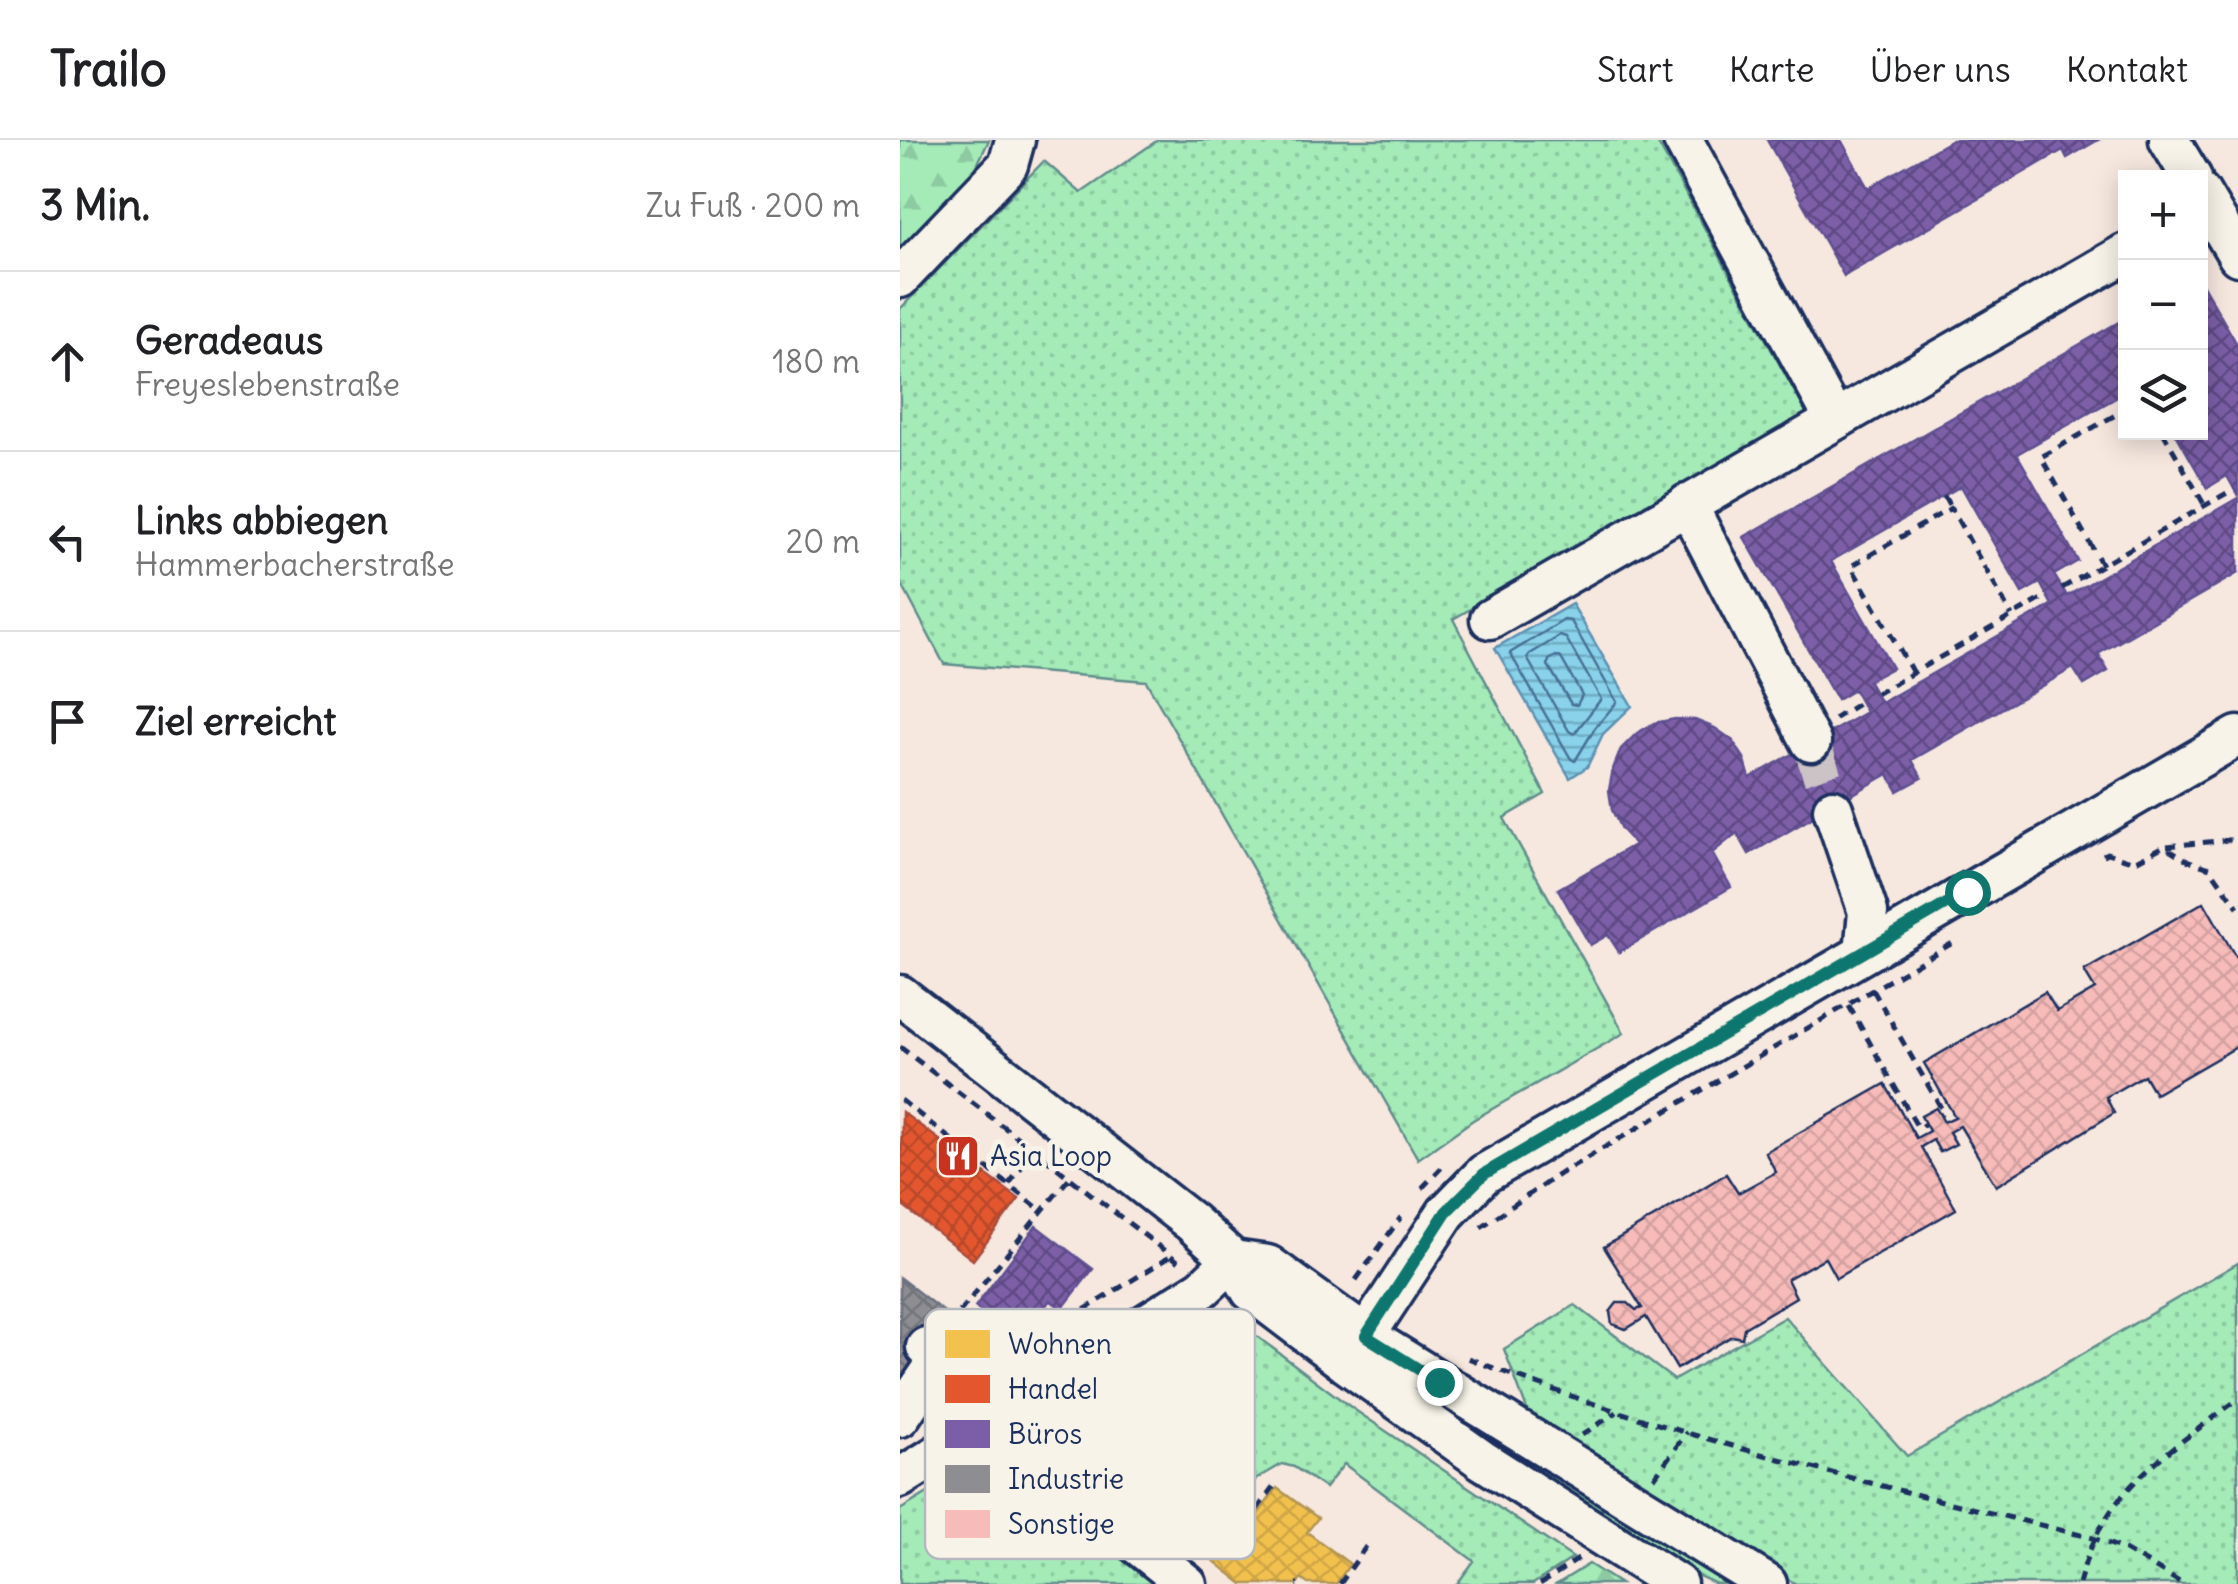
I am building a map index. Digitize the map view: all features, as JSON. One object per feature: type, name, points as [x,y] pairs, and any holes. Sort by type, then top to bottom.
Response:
[{"type":"street","points":[[900,278],[1008,165],[1016,140]]},
{"type":"street","points":[[1683,140],[1834,419]]},
{"type":"street","points":[[2169,140],[2185,170]]},
{"type":"street","points":[[2208,209],[2238,256]]},
{"type":"street","points":[[1490,620],[2118,259]]},
{"type":"street","points":[[1688,504],[1810,742]]},
{"type":"street","points":[[1356,1350],[1446,1212],[1484,1174],[2238,736]]},
{"type":"street","points":[[1832,809],[1868,912],[1864,952]]},
{"type":"street","points":[[900,995],[1191,1222],[1220,1272],[1635,1503],[1767,1584]]},
{"type":"street","points":[[900,1030],[941,1025]]},
{"type":"street","points":[[1163,1309],[1220,1272]]},
{"type":"street","points":[[1356,1350],[1482,1460],[1678,1584]]},
{"type":"street","points":[[900,1417],[925,1380]]},
{"type":"street","points":[[1156,1559],[1187,1584]]},
{"type":"path","points":[[2102,564],[2041,458],[2118,414]]},
{"type":"path","points":[[2168,440],[2205,506]]},
{"type":"path","points":[[2062,588],[2234,489]]},
{"type":"path","points":[[1944,496],[2012,616]]},
{"type":"path","points":[[1913,673],[1851,566],[1951,508]]},
{"type":"path","points":[[1876,694],[2047,596]]},
{"type":"path","points":[[2092,862],[2107,853],[2134,862],[2164,846],[2238,839]]},
{"type":"path","points":[[2164,846],[2210,868],[2238,907]]},
{"type":"path","points":[[1471,1235],[1560,1173],[1969,934]]},
{"type":"path","points":[[1873,990],[1944,1113],[1940,1116]]},
{"type":"path","points":[[1849,1006],[1918,1128],[1925,1124]]},
{"type":"path","points":[[900,1047],[1171,1256],[1220,1272]]},
{"type":"path","points":[[901,1100],[1042,1211]]},
{"type":"path","points":[[1009,1184],[1034,1150]]},
{"type":"path","points":[[963,1309],[1070,1177]]},
{"type":"path","points":[[1085,1309],[1171,1256]]},
{"type":"path","points":[[1461,1356],[1532,1384],[1687,1432],[1846,1477],[2093,1538],[2123,1549],[2183,1584]]},
{"type":"path","points":[[2079,1584],[2093,1538],[2136,1480],[2238,1399]]},
{"type":"path","points":[[1635,1503],[1687,1432]]},
{"type":"path","points":[[1255,1512],[1278,1481]]},
{"type":"path","points":[[1540,1584],[1609,1540]]},
{"type":"path","points":[[1340,1584],[1367,1545]]},
{"type":"green space","points":[[900,140],[989,140],[969,182],[900,253]]},
{"type":"green space","points":[[1158,140],[1656,140],[1808,416],[1453,619],[1545,794],[1504,818],[1624,1033],[1473,1120],[1418,1159],[1146,681],[944,664],[900,581],[900,309],[1044,161],[1081,193]]},
{"type":"green space","points":[[2238,1263],[2238,1584],[1796,1584],[1532,1423],[1504,1349],[1575,1305],[1674,1380],[1785,1317],[1907,1456]]},
{"type":"green space","points":[[1255,1335],[1352,1408],[1573,1558],[1533,1584],[1457,1584],[1474,1561],[1344,1464],[1325,1488],[1294,1467],[1282,1464],[1255,1480]]},
{"type":"green space","points":[[1394,1369],[1741,1584],[1716,1584],[1690,1572],[1407,1392]]},
{"type":"green space","points":[[925,1495],[925,1559],[1128,1559],[1161,1584],[900,1584],[900,1510]]},
{"type":"green space","points":[[1589,1564],[1620,1584],[1557,1584]]},
{"type":"water","points":[[1572,604],[1632,706],[1603,734],[1587,767],[1570,778],[1495,648]]},
{"type":"building: Wohnen","points":[[1277,1488],[1318,1518],[1307,1532],[1350,1564],[1336,1584],[1308,1584],[1301,1579],[1297,1584],[1243,1584],[1212,1559],[1255,1559],[1255,1518]]},
{"type":"building: Handel","points":[[902,1112],[1019,1199],[973,1260],[900,1204]]},
{"type":"building: Büros","points":[[1767,140],[1841,140],[1868,188],[1952,140],[2098,140],[2067,158],[2063,150],[1844,276]]},
{"type":"building: Büros","points":[[2208,294],[2238,346],[2238,496],[2227,476],[2207,488],[2180,440],[2208,440]]},
{"type":"building: Büros","points":[[2118,323],[2118,397],[2017,454],[2078,561],[2054,575],[2067,596],[2238,498],[2238,573],[2098,654],[2108,671],[2084,685],[2073,668],[1912,760],[1922,778],[1898,791],[1888,774],[1749,854],[1737,833],[1712,853],[1731,887],[1619,952],[1608,935],[1590,945],[1558,889],[1635,844],[1621,829],[1612,810],[1609,790],[1621,749],[1636,734],[1654,723],[1695,720],[1732,740],[1744,758],[1750,778],[1866,712],[1854,690],[1837,700],[1744,537]],"holes":[[[1961,486],[2022,593],[2040,583],[2052,605],[1881,703],[1868,681],[1892,668],[1831,561]]]},
{"type":"building: Büros","points":[[1036,1226],[1093,1269],[1062,1309],[1050,1300],[1043,1309],[975,1307]]},
{"type":"building: Industrie","points":[[900,1278],[940,1309],[925,1309],[925,1348],[900,1381]]},
{"type":"building: Sonstige","points":[[2204,902],[2238,961],[2238,1046],[2155,1094],[2144,1075],[2106,1097],[2114,1113],[1996,1186],[1960,1126],[1949,1132],[1956,1144],[1940,1152],[1933,1140],[1921,1147],[1956,1209],[1836,1278],[1825,1258],[1787,1279],[1796,1297],[1744,1328],[1742,1338],[1732,1336],[1677,1369],[1646,1317],[1626,1329],[1612,1324],[1610,1312],[1617,1303],[1628,1303],[1636,1310],[1642,1308],[1604,1247],[1726,1174],[1738,1193],[1776,1172],[1765,1152],[1885,1084],[1916,1138],[1929,1131],[1921,1116],[1936,1108],[1944,1122],[1955,1117],[1924,1063],[2045,992],[2057,1011],[2095,989],[2084,971]]},
{"type":"tunnel","points":[[1811,742],[1833,809]]},
{"type":"place","name":"Asia Loop","points":[[958,1156]]},
{"type":"route","points":[[1439,1382],[1366,1336],[1446,1212],[1484,1174],[1967,892]]}]
